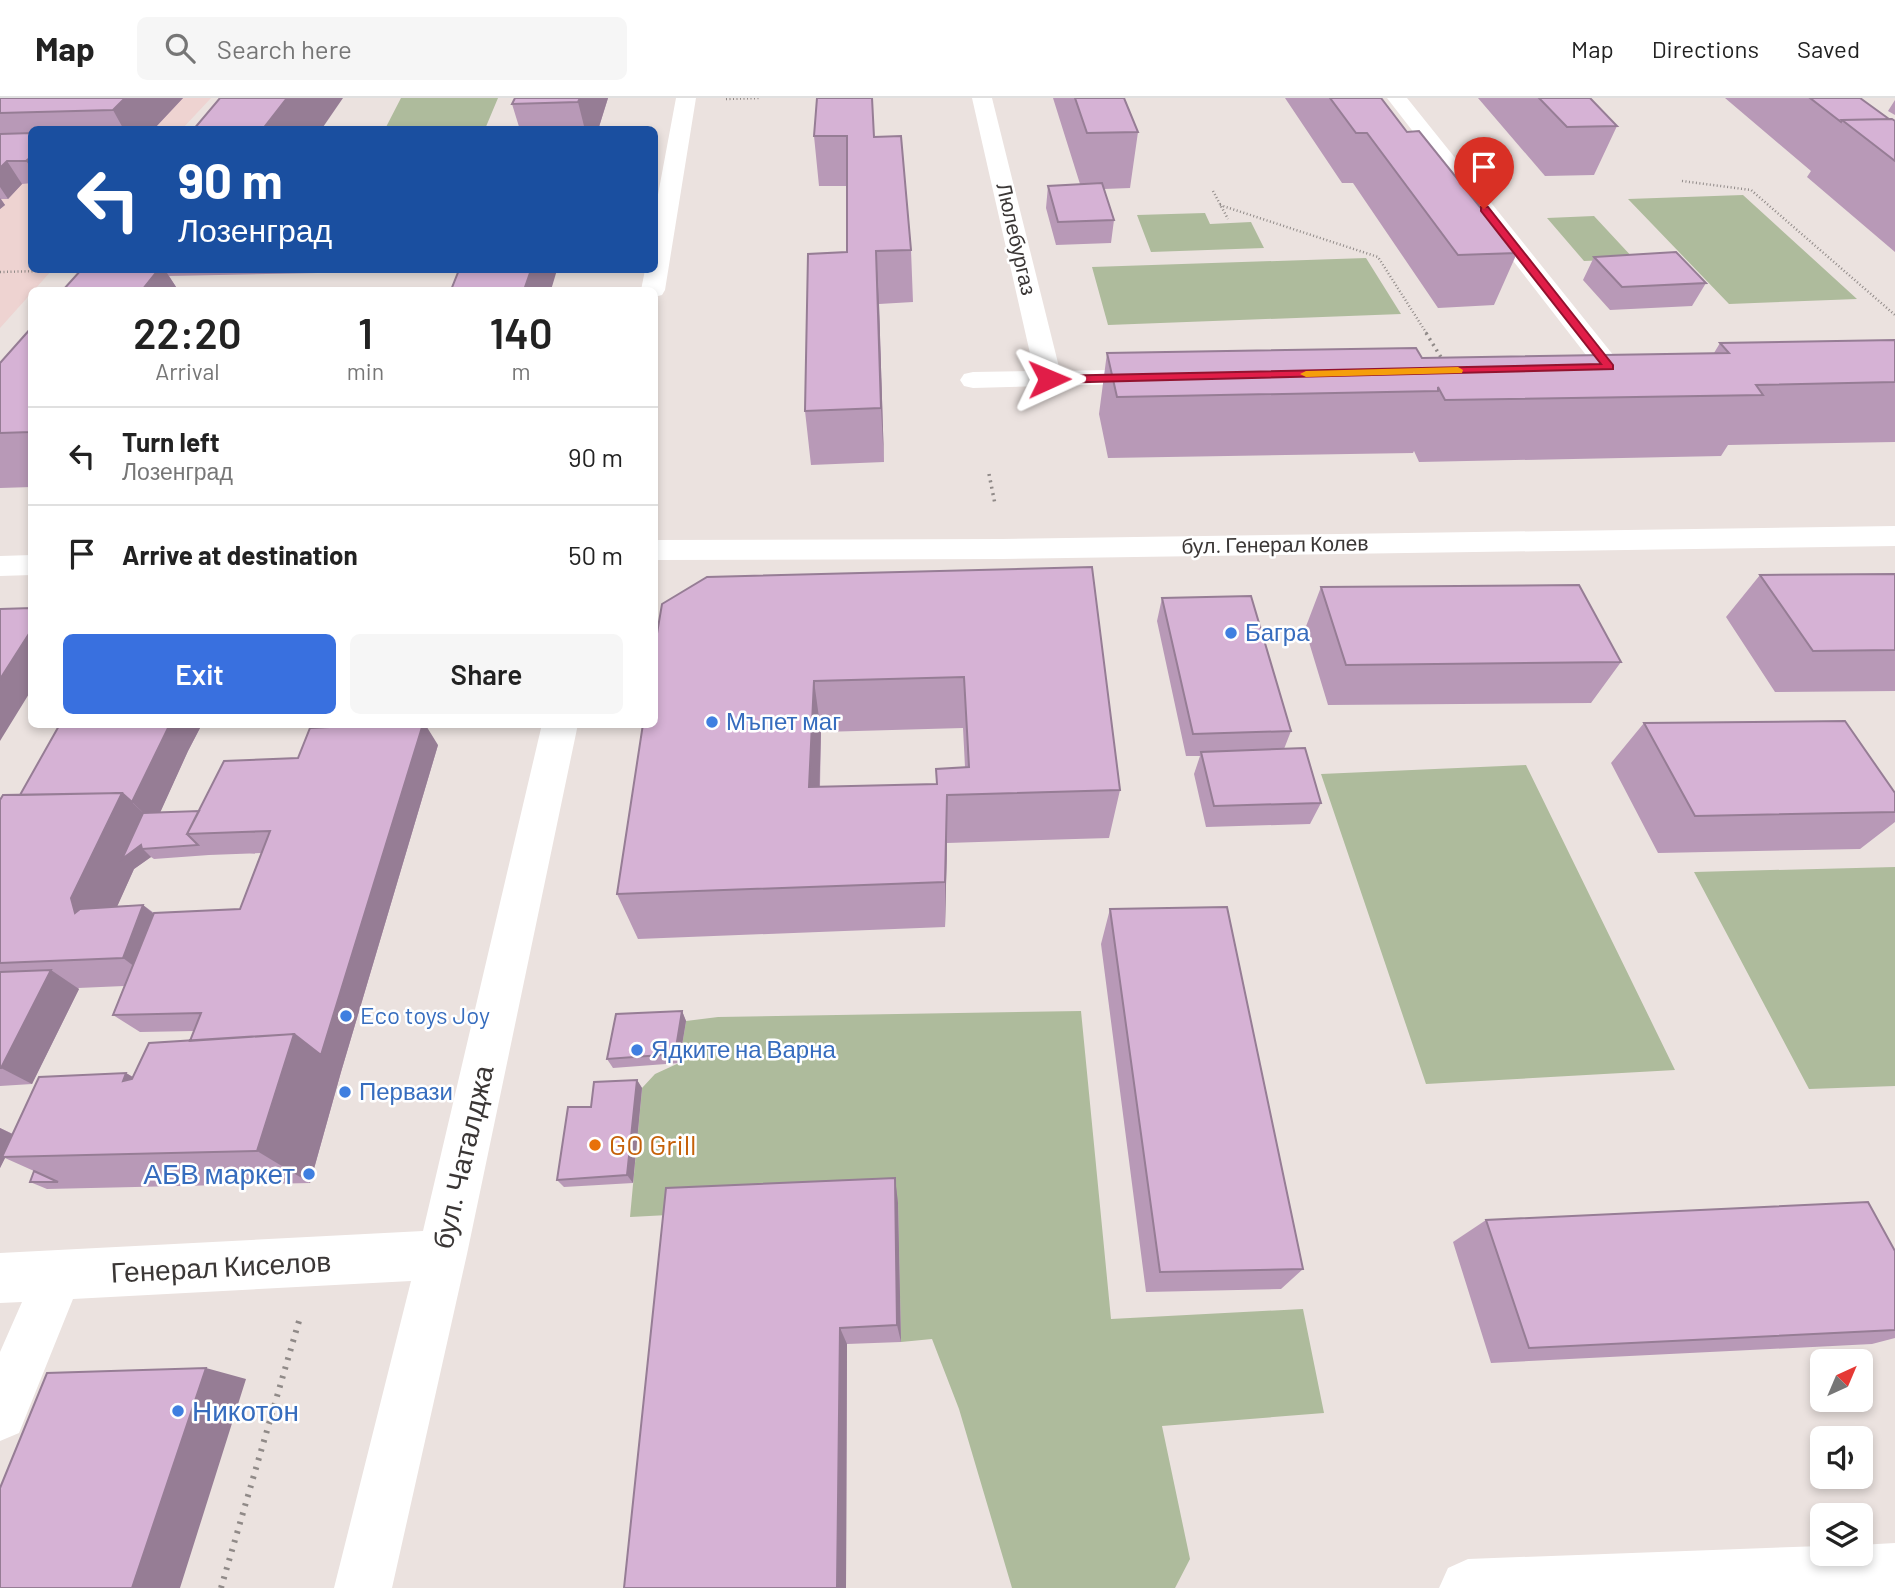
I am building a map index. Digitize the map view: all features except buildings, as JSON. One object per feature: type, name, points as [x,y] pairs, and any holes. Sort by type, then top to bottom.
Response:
[{"type":"street","points":[[658,261],[686,98]]},
{"type":"street","name":"Люлебургаз","points":[[982,98],[1049,379]]},
{"type":"street","points":[[1397,98],[1609,367]]},
{"type":"street","points":[[1582,368],[1636,367]]},
{"type":"street","points":[[973,380],[1173,377]]},
{"type":"street","name":"бул. Генерал Колев","points":[[658,550],[1002,549],[1895,536]]},
{"type":"street","points":[[0,566],[28,565]]},
{"type":"street","name":"бул. Чаталджа","points":[[363,1588],[442,1254],[559,728]]},
{"type":"street","name":"Генерал Киселов","points":[[0,1278],[316,1263],[442,1254]]},
{"type":"street","points":[[0,1413],[58,1276]]},
{"type":"street","points":[[1468,1588],[1895,1572]]},
{"type":"path","points":[[1682,181],[1751,190],[1895,315]]},
{"type":"path","points":[[1213,191],[1228,219]]},
{"type":"path","points":[[1220,205],[1378,257],[1449,371]]},
{"type":"path","points":[[0,272],[28,271]]},
{"type":"path","points":[[220,1588],[316,1263]]},
{"type":"shaded area","points":[[0,98],[211,98],[185,126],[28,126],[28,273],[49,273],[37,287],[28,287],[28,297],[0,328]]},
{"type":"green space","points":[[401,98],[498,98],[486,126],[387,126]]},
{"type":"green space","points":[[1743,195],[1857,299],[1729,304],[1628,199]]},
{"type":"green space","points":[[1205,213],[1210,224],[1251,222],[1264,248],[1151,252],[1137,215]]},
{"type":"green space","points":[[1594,216],[1634,259],[1584,261],[1547,218]]},
{"type":"green space","points":[[1366,258],[1401,314],[1108,325],[1092,267]]},
{"type":"green space","points":[[1526,765],[1675,1070],[1426,1084],[1321,774]]},
{"type":"green space","points":[[1895,867],[1895,1086],[1809,1089],[1694,872]]},
{"type":"green space","points":[[1081,1011],[1111,1319],[1303,1309],[1324,1413],[1162,1426],[1190,1559],[1175,1588],[1012,1588],[959,1409],[932,1339],[901,1342],[898,1203],[630,1217],[642,1088],[655,1074],[679,1063],[686,1021],[718,1017]]},
{"type":"slow traffic","points":[[1306,374],[1458,370]]},
{"type":"place","name":"Багра","points":[[1231,633]]},
{"type":"place","name":"Мъпет маг","points":[[712,722]]},
{"type":"place","name":"Eco toys Joy","points":[[346,1016]]},
{"type":"place","name":"Ядките на Варна","points":[[637,1050]]},
{"type":"place","name":"Первази","points":[[345,1092]]},
{"type":"place","name":"GO Grill","points":[[595,1145]]},
{"type":"place","name":"АБВ маркет","points":[[309,1174]]},
{"type":"place","name":"Никотон","points":[[178,1411]]},
{"type":"route","points":[[1049,379],[1609,367],[1484,209]]}]
